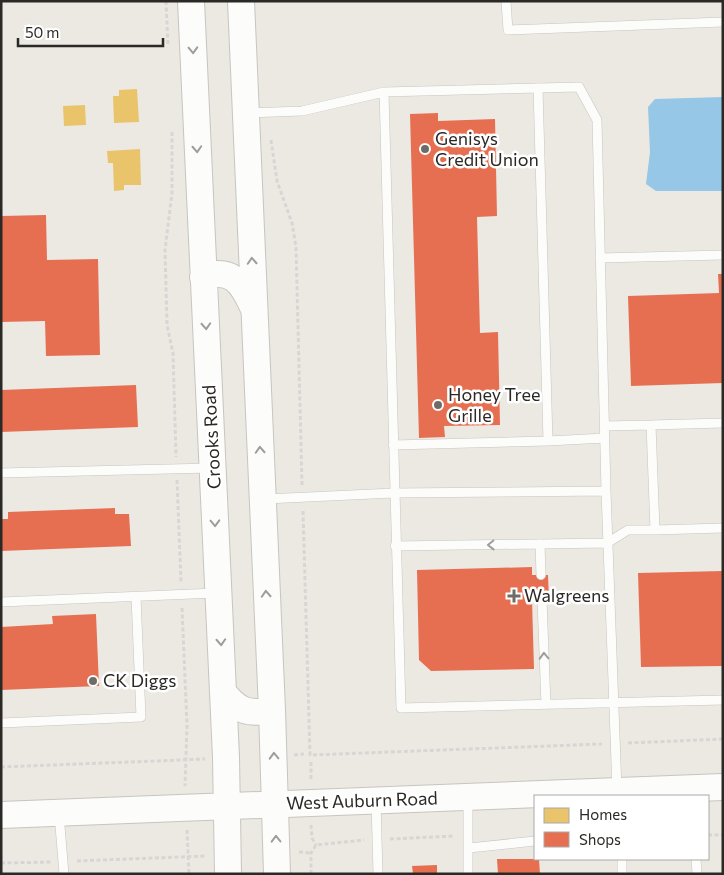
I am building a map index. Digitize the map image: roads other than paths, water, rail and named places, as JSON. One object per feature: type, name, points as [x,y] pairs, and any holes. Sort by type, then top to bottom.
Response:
[{"type":"main road","name":"Crooks Road","points":[[191,1],[223,692],[228,874]]},
{"type":"main road","points":[[241,1],[257,113],[254,310],[276,805],[276,874]]},
{"type":"main road","points":[[204,277],[215,273],[227,274],[237,280],[244,289],[254,310]]},
{"type":"main road","points":[[223,692],[233,705],[244,711],[260,713],[272,710]]},
{"type":"main road","name":"West Auburn Road","points":[[545,795],[692,792],[723,787]]},
{"type":"main road","name":"West Auburn Road","points":[[1,815],[534,795]]},
{"type":"lane","points":[[506,1],[508,30],[723,22]]},
{"type":"lane","points":[[257,113],[302,111],[384,92],[580,87],[597,120],[607,543],[618,794]]},
{"type":"lane","points":[[538,88],[548,441]]},
{"type":"lane","points":[[384,92],[395,546],[401,708],[723,700]]},
{"type":"lane","points":[[600,258],[723,255]]},
{"type":"lane","points":[[604,426],[723,423]]},
{"type":"lane","points":[[652,425],[655,530]]},
{"type":"lane","points":[[393,445],[604,438]]},
{"type":"lane","points":[[1,473],[213,468]]},
{"type":"lane","points":[[262,499],[394,493],[606,491]]},
{"type":"lane","points":[[395,546],[607,543],[628,530],[723,528]]},
{"type":"lane","points":[[540,544],[541,575]]},
{"type":"lane","points":[[1,602],[218,593]]},
{"type":"lane","points":[[1,723],[141,717],[136,596]]},
{"type":"lane","points":[[542,600],[546,705]]},
{"type":"lane","points":[[468,797],[468,874]]},
{"type":"lane","points":[[376,801],[378,874]]},
{"type":"lane","points":[[59,813],[64,874]]},
{"type":"lane","points":[[469,848],[534,841]]},
{"type":"lane","points":[[622,860],[622,874]]},
{"type":"lane","points":[[696,860],[697,874]]},
{"type":"water","points":[[723,97],[723,191],[656,191],[646,184],[650,152],[648,107],[655,99]]},
{"type":"place","name":"Genisys Credit Union","points":[[425,149]]},
{"type":"place","name":"Honey Tree Grille","points":[[438,405]]},
{"type":"place","name":"Walgreens","points":[[514,596]]},
{"type":"place","name":"CK Diggs","points":[[93,681]]}]
